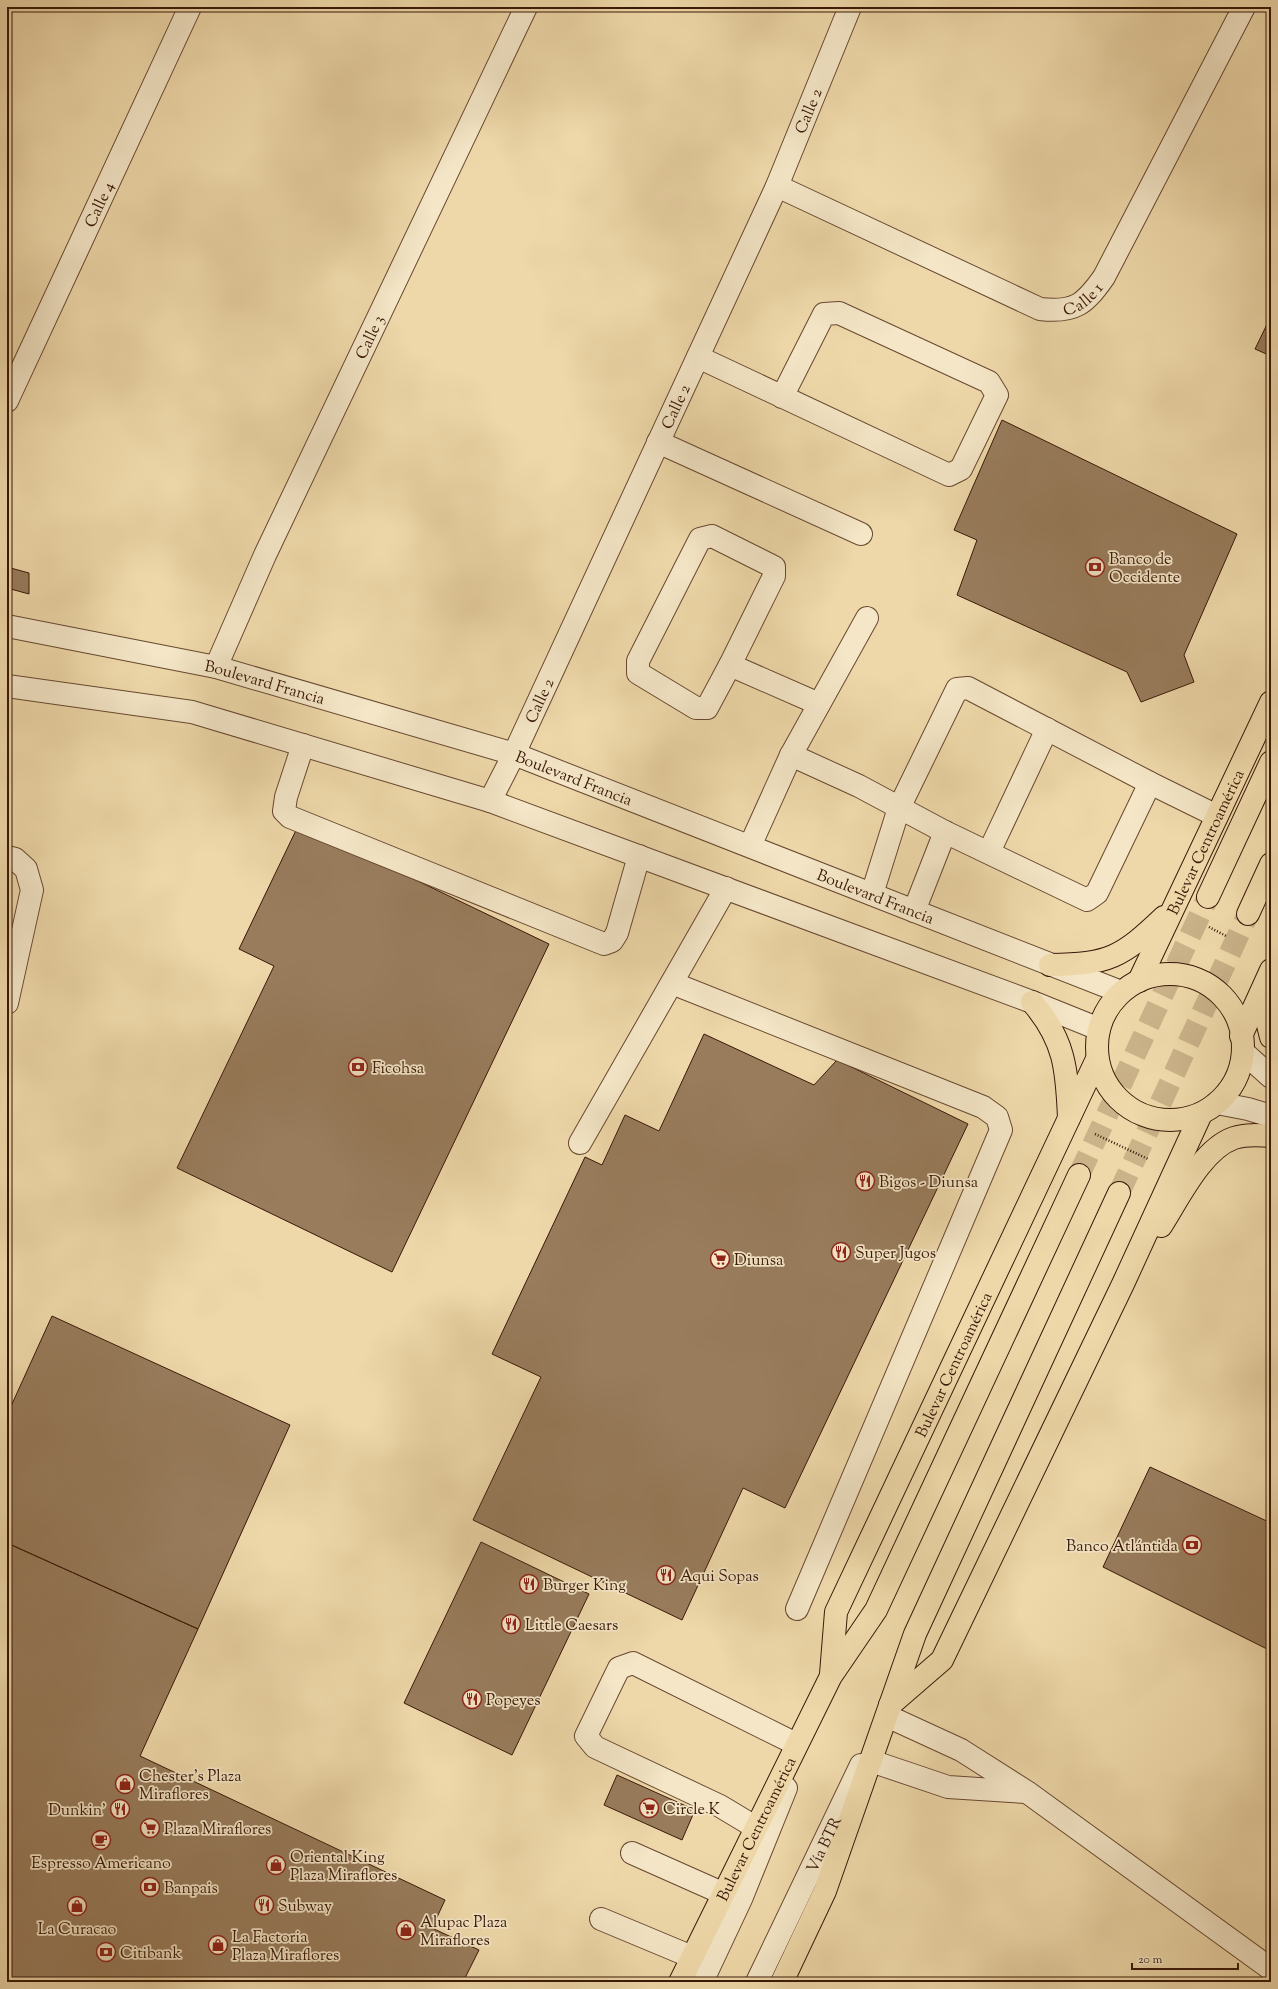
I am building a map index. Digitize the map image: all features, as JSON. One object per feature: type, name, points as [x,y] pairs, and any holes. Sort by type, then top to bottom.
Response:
[{"type":"main road","name":"Bulevar Centroamérica","points":[[1099,1029],[1104,1015],[1130,987],[1173,908],[1271,702]]},
{"type":"main road","name":"Bulevar Centroamérica","points":[[1208,897],[1271,762]]},
{"type":"main road","points":[[1248,914],[1271,864]]},
{"type":"main road","points":[[1050,965],[1095,963],[1115,957],[1134,945],[1173,908]]},
{"type":"main road","points":[[1099,1029],[1097,1059],[1104,1080],[1117,1099],[1136,1112],[1156,1119],[1179,1120],[1209,1108],[1227,1093],[1235,1080],[1242,1044],[1271,970]]},
{"type":"main road","points":[[1130,987],[1160,975],[1183,976],[1204,983],[1222,996],[1235,1015],[1242,1044]]},
{"type":"main road","points":[[1271,989],[1268,1025],[1271,1037]]},
{"type":"main road","points":[[1032,1002],[1052,1029],[1062,1055],[1066,1079],[1069,1122]]},
{"type":"main road","name":"Bulevar Centroamérica","points":[[831,1676],[836,1612],[1069,1122],[1097,1059]]},
{"type":"main road","points":[[888,1711],[942,1660],[1124,1284],[1174,1171],[1209,1108]]},
{"type":"main road","points":[[1124,1284],[1206,1158],[1219,1146],[1235,1137],[1259,1135],[1271,1136]]},
{"type":"main road","name":"Bulevar Centroamérica","points":[[680,1982],[722,1893],[831,1676],[876,1610],[1079,1174]]},
{"type":"main road","points":[[782,1982],[825,1891],[914,1634],[1119,1193]]},
{"type":"street","name":"Calle 4","points":[[7,401],[190,7]]},
{"type":"street","name":"Calle 3","points":[[216,667],[265,555],[526,7]]},
{"type":"street","name":"Calle 2","points":[[490,801],[514,754],[778,186],[850,7]]},
{"type":"street","name":"Calle 1","points":[[778,186],[1040,309],[1058,311],[1079,305],[1092,293],[1104,277],[1244,7]]},
{"type":"street","points":[[698,357],[782,397],[949,475],[961,469],[997,395],[989,382],[840,313],[824,314],[782,397]]},
{"type":"street","points":[[658,442],[861,534]]},
{"type":"street","points":[[712,536],[774,567],[774,576],[730,665],[707,708],[696,708],[638,672],[638,661],[700,539],[712,536]]},
{"type":"street","points":[[750,846],[791,755],[867,618]]},
{"type":"street","name":"Boulevard Francia","points":[[7,626],[216,667],[514,754],[1050,965],[1130,987]]},
{"type":"street","points":[[730,665],[819,704]]},
{"type":"street","points":[[7,686],[192,712],[490,801],[1032,1002],[1099,1029]]},
{"type":"street","points":[[872,894],[899,808],[957,689],[968,688],[1150,783],[1217,816]]},
{"type":"street","points":[[989,852],[1047,729]]},
{"type":"street","points":[[303,745],[286,797],[284,811],[290,817],[604,944],[612,941],[617,933],[639,856]]},
{"type":"street","points":[[791,755],[859,786],[945,832],[1087,900],[1097,893],[1150,783]]},
{"type":"street","points":[[914,911],[945,832]]},
{"type":"street","points":[[7,857],[15,859],[26,869],[32,890],[7,1003]]},
{"type":"street","points":[[580,1143],[726,888]]},
{"type":"street","points":[[672,984],[983,1107],[997,1117],[1001,1130],[797,1609]]},
{"type":"street","points":[[1242,1044],[1271,1077]]},
{"type":"street","points":[[1209,1108],[1248,1109],[1271,1116]]},
{"type":"street","points":[[755,1827],[720,1806],[595,1747],[586,1736],[618,1668],[633,1663],[796,1744]]},
{"type":"street","points":[[702,1982],[741,1899],[831,1676]]},
{"type":"street","points":[[888,1711],[961,1750],[1027,1792],[1271,1969]]},
{"type":"street","name":"Vía BTR","points":[[757,1982],[888,1711]]},
{"type":"street","points":[[871,1761],[948,1787],[1027,1792]]},
{"type":"street","points":[[632,1853],[722,1893]]},
{"type":"street","points":[[601,1919],[692,1957]]},
{"type":"path","points":[[1173,908],[1229,938]]},
{"type":"path","points":[[1069,1122],[1174,1171]]},
{"type":"building","points":[[1271,316],[1271,356],[1255,349]]},
{"type":"building","name":"Banco de Occidente","points":[[1002,420],[1237,534],[1184,655],[1194,682],[1141,702],[1127,672],[957,595],[977,540],[954,530]]},
{"type":"building","points":[[7,567],[29,573],[29,594],[7,588]]},
{"type":"building","name":"Ficohsa","points":[[299,824],[549,944],[392,1272],[177,1168],[274,966],[239,949]]},
{"type":"building","name":"Diunsa","points":[[704,1034],[814,1085],[837,1060],[968,1124],[785,1508],[743,1488],[682,1620],[473,1520],[541,1377],[492,1354],[585,1157],[602,1165],[625,1115],[659,1131]]},
{"type":"building","points":[[52,1316],[290,1425],[198,1629],[7,1543],[7,1415]]},
{"type":"building","name":"Banco Atlántida","points":[[1150,1467],[1271,1523],[1271,1651],[1103,1567]]},
{"type":"building","points":[[481,1542],[589,1594],[512,1755],[404,1703]]},
{"type":"building","name":"Plaza Miraflores","points":[[7,1543],[198,1629],[140,1756],[445,1900],[432,1928],[479,1950],[463,1982],[7,1982]]},
{"type":"building","name":"Circle K","points":[[617,1775],[695,1810],[682,1840],[604,1805]]},
{"type":"tunnel","points":[[1079,1175],[1208,897]]},
{"type":"tunnel","points":[[1119,1193],[1248,914]]},
{"type":"place","name":"Banco de Occidente","points":[[1095,567]]},
{"type":"place","name":"Ficohsa","points":[[358,1067]]},
{"type":"place","name":"Bigos - Diunsa","points":[[865,1181]]},
{"type":"place","name":"Super Jugos","points":[[841,1252]]},
{"type":"place","name":"Diunsa","points":[[720,1259]]},
{"type":"place","name":"Banco Atlántida","points":[[1192,1545]]},
{"type":"place","name":"Aqui Sopas","points":[[666,1575]]},
{"type":"place","name":"Burger King","points":[[529,1584]]},
{"type":"place","name":"Little Caesars","points":[[511,1624]]},
{"type":"place","name":"Popeyes","points":[[472,1699]]},
{"type":"place","name":"Chester's Plaza Miraflores","points":[[125,1784]]},
{"type":"place","name":"Circle K","points":[[649,1808]]},
{"type":"place","name":"Dunkin'","points":[[120,1809]]},
{"type":"place","name":"Plaza Miraflores","points":[[150,1828]]},
{"type":"place","name":"Espresso Americano","points":[[101,1840]]},
{"type":"place","name":"Oriental King Plaza Miraflores","points":[[276,1865]]},
{"type":"place","name":"Banpais","points":[[150,1887]]},
{"type":"place","name":"Subway","points":[[264,1905]]},
{"type":"place","name":"La Curacao","points":[[77,1906]]},
{"type":"place","name":"Alupac Plaza Miraflores","points":[[406,1930]]},
{"type":"place","name":"La Factoria Plaza Miraflores","points":[[218,1945]]},
{"type":"place","name":"Citibank","points":[[106,1952]]}]
